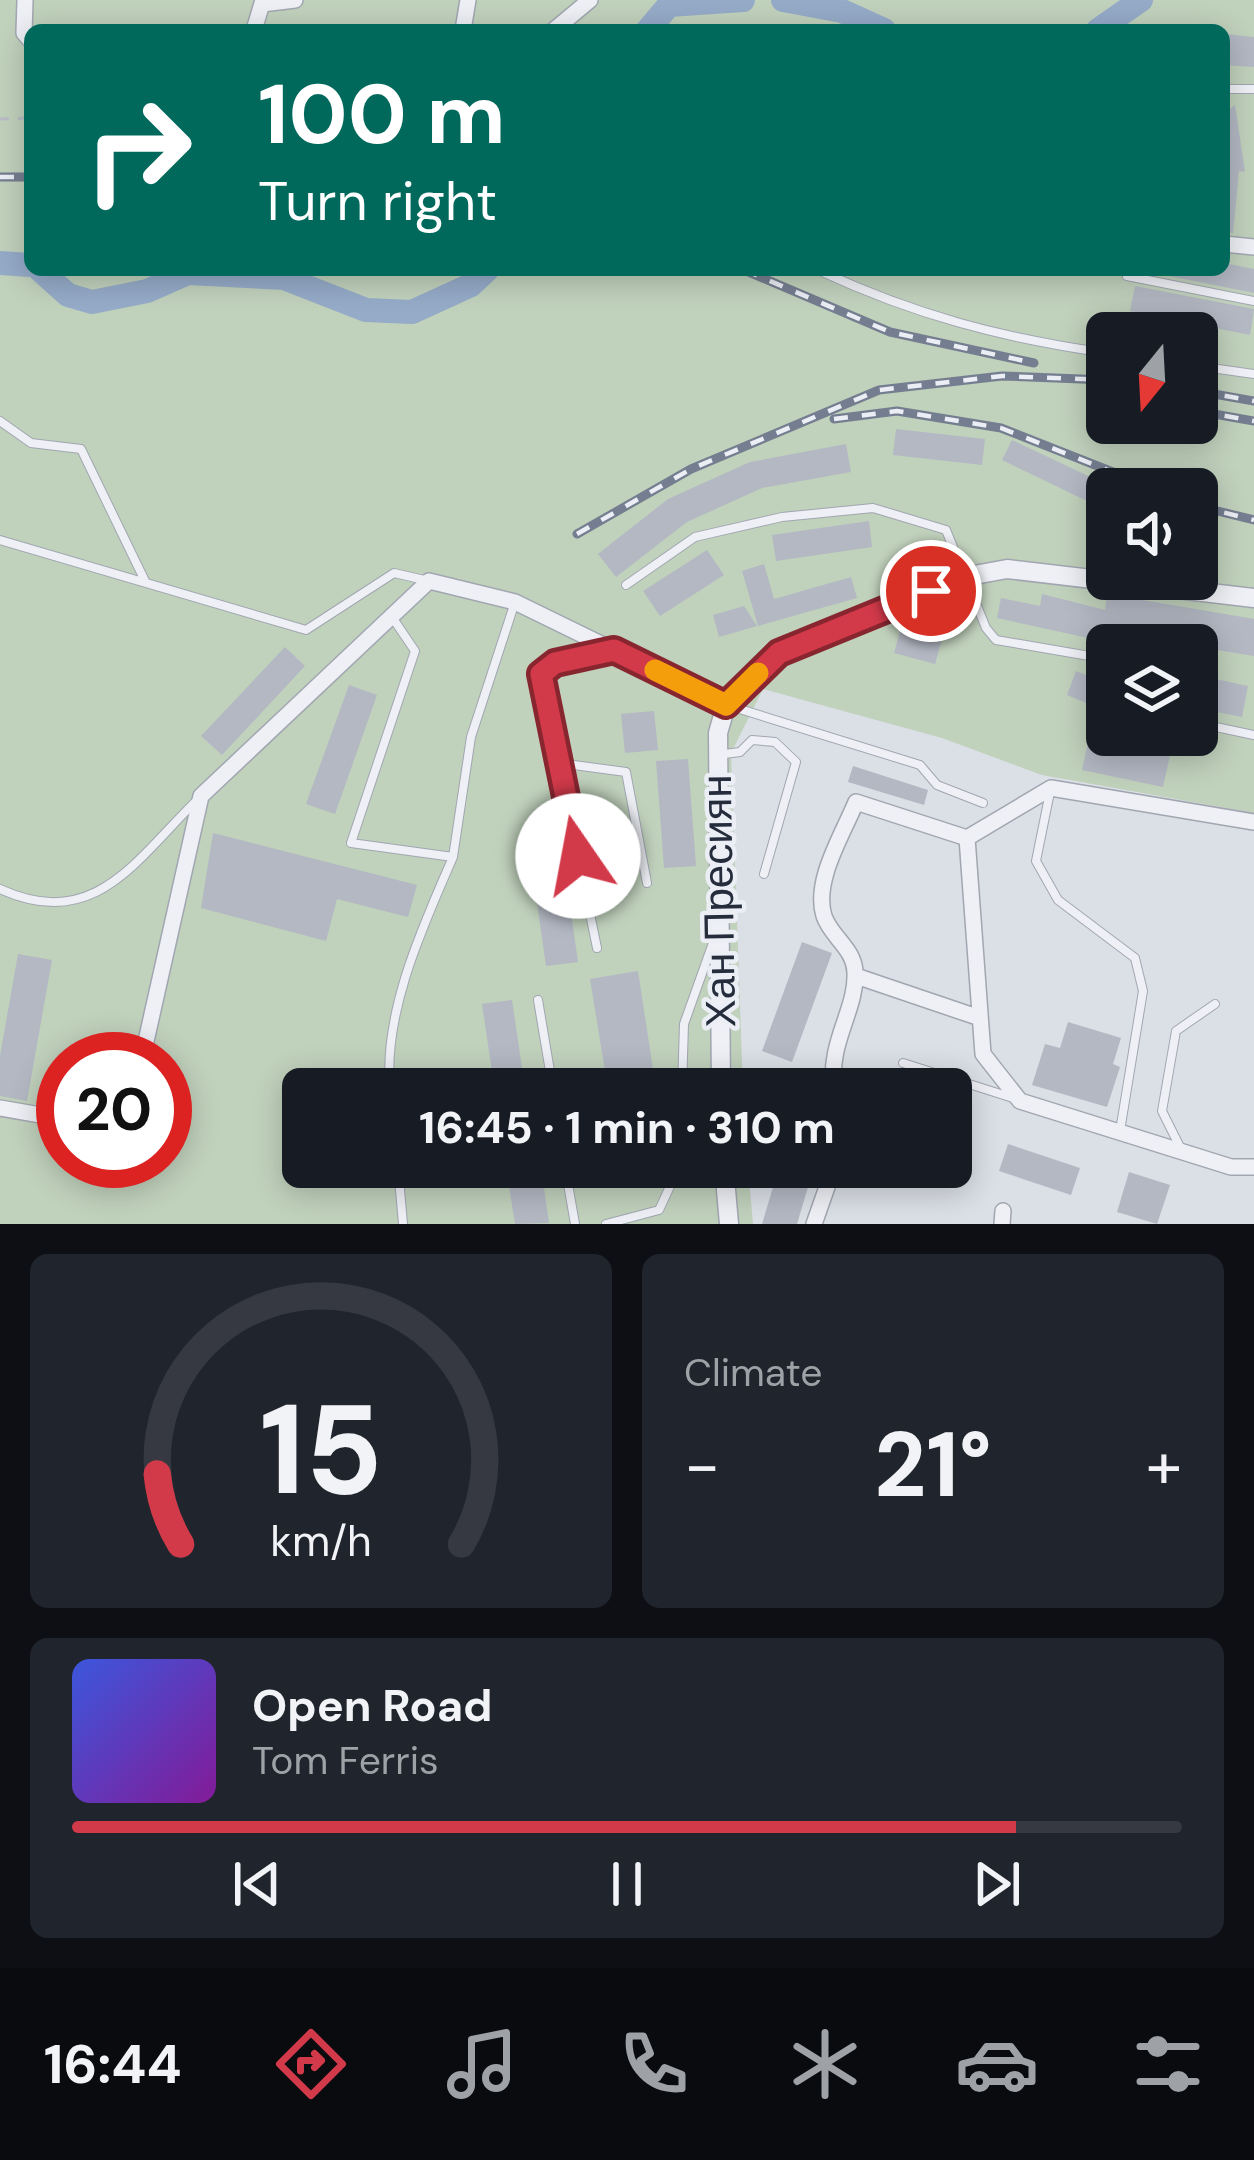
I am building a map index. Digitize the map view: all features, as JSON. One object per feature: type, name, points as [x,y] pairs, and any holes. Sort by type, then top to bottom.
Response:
[{"type":"street","points":[[262,2],[295,0]]},
{"type":"street","points":[[561,24],[590,0]]},
{"type":"street","points":[[148,1032],[201,796],[429,580],[515,602],[726,705],[779,653],[969,576],[1007,569],[1254,598]]},
{"type":"street","name":"Хан Пресиян","points":[[720,1068],[717,755],[726,705]]},
{"type":"street","points":[[831,1068],[830,1058],[856,976],[851,954],[824,917],[822,886],[856,802],[967,838],[1051,788],[1254,822]]},
{"type":"street","points":[[967,838],[983,1054],[1020,1101],[1231,1168],[1254,1167]]},
{"type":"street","points":[[856,976],[980,1018]]},
{"type":"street","points":[[0,1108],[36,1114]]},
{"type":"street","points":[[726,1188],[729,1224]]},
{"type":"street","points":[[814,1224],[827,1188]]},
{"type":"lane","points":[[831,276],[908,311],[1086,350]]},
{"type":"lane","points":[[1127,277],[1254,301]]},
{"type":"lane","points":[[1218,369],[1254,374]]},
{"type":"lane","points":[[0,421],[31,443],[81,449],[146,583]]},
{"type":"lane","points":[[626,585],[694,536],[782,517],[873,508],[946,530],[969,576],[986,628],[996,640],[1086,655]]},
{"type":"lane","points":[[0,540],[306,630],[394,573],[429,580]]},
{"type":"lane","points":[[388,1068],[418,936],[453,857],[471,737],[515,602]]},
{"type":"lane","points":[[392,616],[415,651],[351,843],[453,857]]},
{"type":"lane","points":[[597,948],[541,674],[555,663],[614,650]]},
{"type":"lane","points":[[726,705],[920,764],[937,785],[983,803]]},
{"type":"lane","points":[[1218,727],[1254,735]]},
{"type":"lane","points":[[717,755],[740,752],[752,740],[775,742],[796,762],[764,874]]},
{"type":"lane","points":[[560,763],[626,772],[647,884]]},
{"type":"lane","points":[[1051,788],[1036,860],[1058,899],[1135,958],[1143,991],[1120,1132]]},
{"type":"lane","points":[[0,890],[32,904],[98,897],[201,796]]},
{"type":"lane","points":[[682,1068],[683,1024],[717,930]]},
{"type":"lane","points":[[538,1000],[549,1068]]},
{"type":"lane","points":[[1183,1152],[1162,1111],[1176,1031],[1215,1004]]},
{"type":"lane","points":[[903,1063],[1020,1101]]},
{"type":"lane","points":[[400,1188],[403,1224]]},
{"type":"lane","points":[[568,1188],[574,1224]]},
{"type":"lane","points":[[606,1224],[659,1210],[669,1188]]},
{"type":"green space","points":[[0,0],[1254,0],[1254,813],[1042,775],[942,738],[763,689],[731,753],[742,1068],[282,1068],[282,1188],[750,1188],[753,1224],[0,1224]]},
{"type":"building","points":[[1230,35],[1254,37],[1254,67],[1230,65]]},
{"type":"building","points":[[1235,105],[1245,172],[1239,171],[1233,233],[1230,233],[1230,109]]},
{"type":"building","points":[[1230,264],[1254,269],[1254,293],[1169,276],[1230,276]]},
{"type":"building","points":[[1135,286],[1254,309],[1250,335],[1218,329],[1218,312],[1130,311]]},
{"type":"building","points":[[896,429],[985,439],[982,465],[893,455]]},
{"type":"building","points":[[1012,440],[1086,475],[1086,501],[1002,460]]},
{"type":"building","points":[[846,444],[851,472],[762,488],[687,522],[616,577],[598,554],[668,499],[750,462]]},
{"type":"building","points":[[869,521],[872,547],[776,561],[772,535]]},
{"type":"building","points":[[707,550],[724,575],[660,616],[643,591]]},
{"type":"building","points":[[764,564],[774,599],[851,577],[857,598],[758,626],[742,571]]},
{"type":"building","points":[[1042,594],[1105,610],[1106,600],[1142,600],[1254,619],[1254,656],[1218,650],[1218,624],[1086,624],[1086,638],[997,618],[1001,598],[1040,606]]},
{"type":"building","points":[[744,606],[757,626],[719,637],[713,615]]},
{"type":"building","points":[[915,612],[947,621],[935,664],[894,653],[904,617]]},
{"type":"building","points":[[285,647],[305,666],[222,755],[201,736]]},
{"type":"building","points":[[1076,671],[1086,675],[1086,703],[1067,695]]},
{"type":"building","points":[[1218,680],[1248,686],[1242,717],[1218,712]]},
{"type":"building","points":[[349,685],[377,695],[335,814],[306,804]]},
{"type":"building","points":[[654,711],[658,750],[625,753],[621,714]]},
{"type":"building","points":[[1086,752],[1086,756],[1170,756],[1163,787],[1082,770]]},
{"type":"building","points":[[688,759],[696,866],[664,868],[656,761]]},
{"type":"building","points":[[853,766],[928,790],[924,805],[848,782]]},
{"type":"building","points":[[213,833],[417,885],[408,917],[337,899],[326,941],[201,908]]},
{"type":"building","points":[[564,863],[578,962],[546,966],[532,867]]},
{"type":"building","points":[[802,942],[832,953],[792,1062],[762,1051]]},
{"type":"building","points":[[18,954],[52,960],[27,1101],[0,1096],[0,1056]]},
{"type":"building","points":[[638,971],[653,1068],[605,1068],[590,979]]},
{"type":"building","points":[[512,1000],[522,1068],[491,1068],[482,1004]]},
{"type":"building","points":[[1068,1022],[1121,1038],[1113,1064],[1120,1067],[1107,1107],[1032,1085],[1045,1044],[1060,1048]]},
{"type":"building","points":[[1008,1144],[1080,1168],[1071,1195],[999,1171]]},
{"type":"building","points":[[1129,1172],[1170,1185],[1157,1224],[1117,1212]]},
{"type":"building","points":[[509,1188],[544,1188],[549,1223],[515,1224]]},
{"type":"building","points":[[773,1188],[808,1188],[797,1224],[762,1224]]},
{"type":"waterway","points":[[653,24],[669,5],[743,0]]},
{"type":"waterway","points":[[783,0],[842,11],[871,24]]},
{"type":"waterway","points":[[1107,24],[1141,0]]},
{"type":"waterway","points":[[0,263],[24,265]]},
{"type":"waterway","points":[[47,276],[68,295],[92,302],[147,291],[181,276]]},
{"type":"waterway","points":[[246,276],[284,278],[366,310],[412,312],[481,276]]},
{"type":"railway","points":[[0,177],[24,177]]},
{"type":"railway","points":[[758,276],[890,332],[1034,363]]},
{"type":"railway","points":[[577,534],[691,469],[879,390],[1002,376],[1086,379]]},
{"type":"railway","points":[[1218,395],[1254,401]]},
{"type":"railway","points":[[834,419],[897,411],[1001,428],[1103,468]]},
{"type":"railway","points":[[1218,415],[1254,421]]},
{"type":"railway","points":[[1218,511],[1254,520]]},
{"type":"slow traffic","points":[[655,670],[726,705],[758,673]]},
{"type":"route","points":[[578,856],[541,674],[555,663],[614,650],[726,705],[779,653],[931,591]]}]
